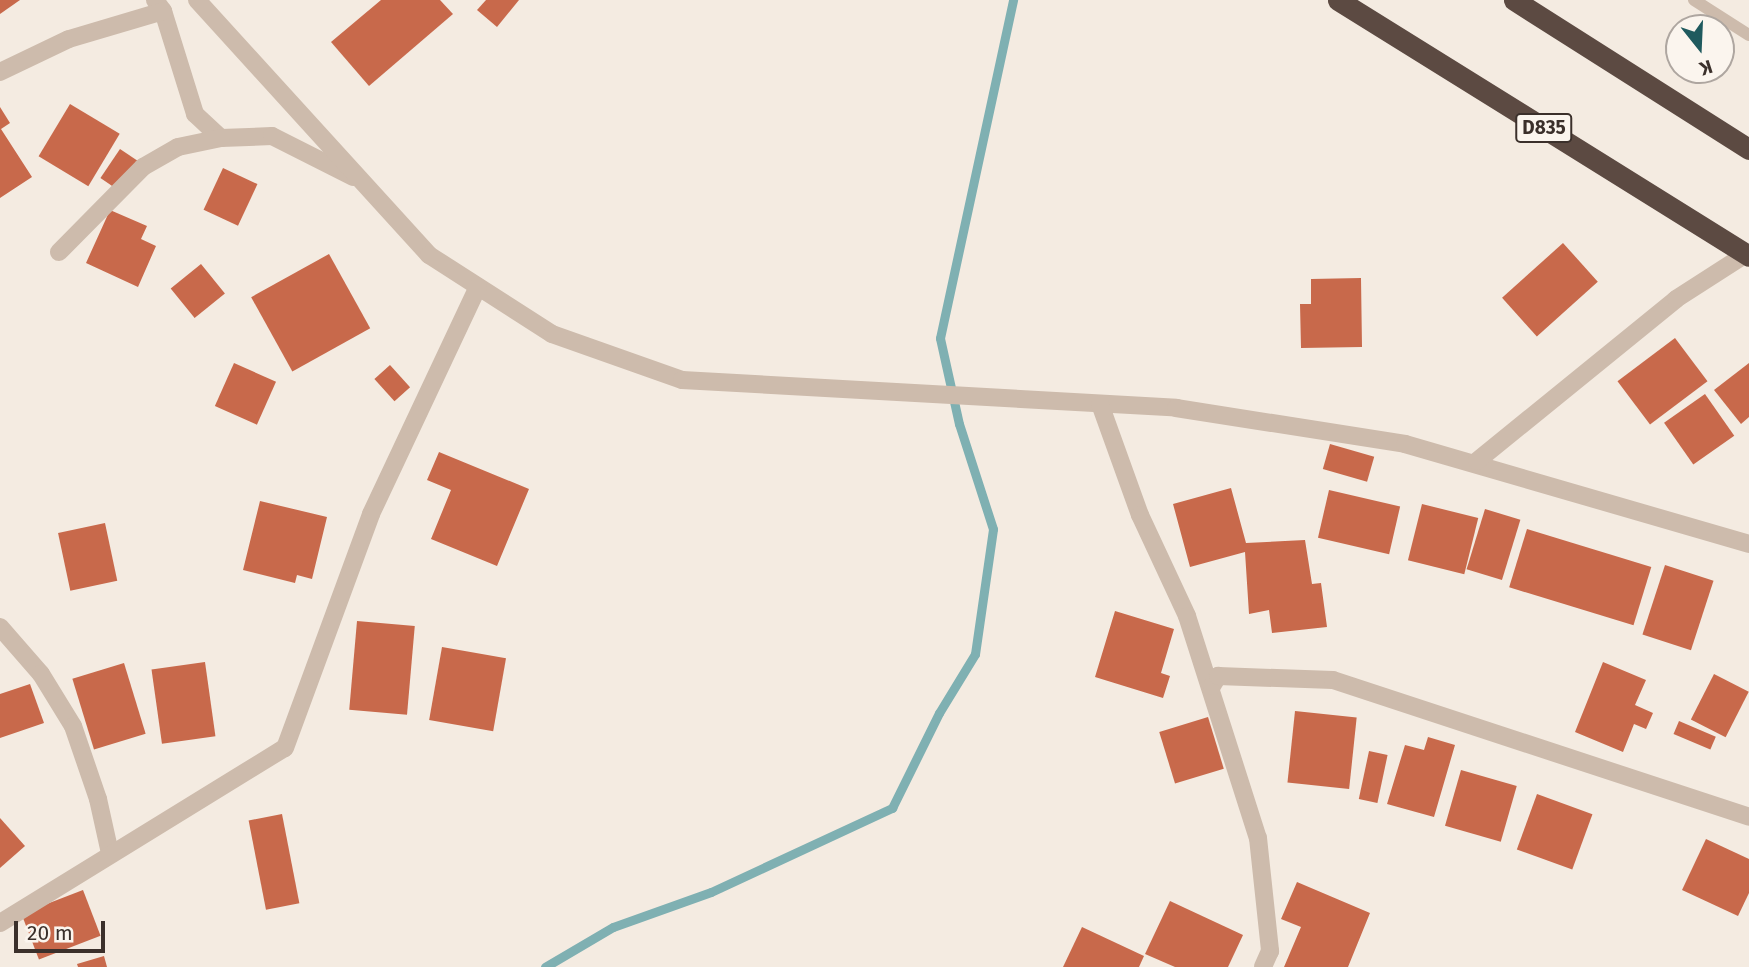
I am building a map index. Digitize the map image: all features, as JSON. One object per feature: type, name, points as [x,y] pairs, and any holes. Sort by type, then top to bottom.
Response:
[{"type":"highway","name":"D835","points":[[1339,0],[1747,255]]},
{"type":"highway","points":[[1514,0],[1749,149]]},
{"type":"street","points":[[197,0],[429,255],[552,334],[682,380],[1176,408],[1405,444],[1477,461],[1749,544]]},
{"type":"street","points":[[0,72],[69,39],[159,6],[195,114],[221,138]]},
{"type":"street","points":[[59,252],[143,167],[178,147],[221,138],[272,136],[362,182]]},
{"type":"street","points":[[1477,461],[1676,299],[1747,255]]},
{"type":"street","points":[[0,922],[285,748],[371,514],[478,287]]},
{"type":"street","points":[[1100,404],[1140,515],[1187,616],[1212,686],[1258,838],[1270,951],[1263,967]]},
{"type":"street","points":[[0,627],[41,674],[73,726],[98,799],[110,853]]},
{"type":"street","points":[[1212,686],[1218,676],[1333,680],[1749,817]]},
{"type":"lane","points":[[1694,0],[1749,35]]},
{"type":"building","points":[[0,0],[20,0],[0,14]]},
{"type":"building","points":[[381,0],[440,0],[453,14],[369,86],[331,42]]},
{"type":"building","points":[[486,0],[519,0],[497,27],[477,10]]},
{"type":"building","points":[[70,104],[120,134],[88,186],[39,156]]},
{"type":"building","points":[[0,107],[10,123],[1,129],[32,177],[0,198]]},
{"type":"building","points":[[120,149],[139,162],[119,191],[100,178]]},
{"type":"building","points":[[223,168],[257,184],[238,226],[204,210]]},
{"type":"building","points":[[110,210],[147,226],[141,239],[156,246],[138,287],[86,263]]},
{"type":"building","points":[[1563,243],[1598,282],[1537,337],[1502,298]]},
{"type":"building","points":[[329,254],[370,328],[292,371],[251,297]]},
{"type":"building","points":[[201,264],[225,294],[195,318],[171,289]]},
{"type":"building","points":[[1361,278],[1362,347],[1301,348],[1300,304],[1311,304],[1311,279]]},
{"type":"building","points":[[1675,338],[1707,381],[1650,424],[1617,381]]},
{"type":"building","points":[[234,363],[276,382],[257,425],[215,406]]},
{"type":"building","points":[[1749,363],[1749,417],[1741,424],[1714,390]]},
{"type":"building","points":[[390,365],[410,387],[394,401],[374,379]]},
{"type":"building","points":[[1705,394],[1734,436],[1693,464],[1664,423]]},
{"type":"building","points":[[1330,444],[1374,457],[1367,482],[1323,469]]},
{"type":"building","points":[[439,452],[529,489],[497,566],[431,539],[451,490],[427,480]]},
{"type":"building","points":[[1231,488],[1246,543],[1305,540],[1312,584],[1321,583],[1327,627],[1272,633],[1269,610],[1249,614],[1245,552],[1190,567],[1173,504]]},
{"type":"building","points":[[1329,490],[1400,506],[1389,554],[1318,538]]},
{"type":"building","points":[[260,501],[327,517],[312,579],[297,575],[295,583],[243,570]]},
{"type":"building","points":[[1422,504],[1478,518],[1464,574],[1408,560]]},
{"type":"building","points":[[1485,509],[1520,520],[1502,580],[1467,569]]},
{"type":"building","points":[[105,523],[117,581],[70,591],[58,533]]},
{"type":"building","points":[[1527,529],[1651,567],[1633,625],[1509,587]]},
{"type":"building","points":[[1665,565],[1714,581],[1691,650],[1642,634]]},
{"type":"building","points":[[1115,611],[1174,629],[1161,673],[1170,676],[1163,698],[1095,677]]},
{"type":"building","points":[[357,621],[415,626],[407,715],[349,710]]},
{"type":"building","points":[[442,647],[506,658],[493,731],[429,720]]},
{"type":"building","points":[[205,662],[215,736],[162,744],[152,670]]},
{"type":"building","points":[[1603,662],[1646,680],[1635,705],[1653,713],[1646,729],[1634,724],[1623,752],[1575,732]]},
{"type":"building","points":[[124,663],[146,734],[94,750],[72,679]]},
{"type":"building","points":[[1714,674],[1749,692],[1726,737],[1691,719]]},
{"type":"building","points":[[30,684],[44,723],[0,738],[0,694]]},
{"type":"building","points":[[1295,711],[1357,717],[1349,789],[1287,783]]},
{"type":"building","points":[[1208,717],[1224,769],[1175,784],[1159,732]]},
{"type":"building","points":[[1679,721],[1716,737],[1710,750],[1674,734]]},
{"type":"building","points":[[1428,737],[1455,745],[1434,817],[1387,804],[1405,745],[1424,750]]},
{"type":"building","points":[[1369,751],[1388,755],[1377,803],[1359,799]]},
{"type":"building","points":[[1461,770],[1517,786],[1501,842],[1445,826]]},
{"type":"building","points":[[1537,794],[1592,814],[1572,870],[1517,849]]},
{"type":"building","points":[[282,814],[299,903],[266,910],[249,820]]},
{"type":"building","points":[[0,818],[25,846],[0,868]]},
{"type":"building","points":[[1706,839],[1749,859],[1749,893],[1738,916],[1682,890]]},
{"type":"building","points":[[1297,882],[1370,913],[1348,967],[1284,967],[1301,927],[1281,919]]},
{"type":"building","points":[[83,890],[101,936],[39,959],[21,914]]},
{"type":"building","points":[[1170,901],[1243,935],[1228,967],[1175,967],[1145,954]]},
{"type":"building","points":[[1082,927],[1144,956],[1139,967],[1063,967]]},
{"type":"building","points":[[104,956],[107,967],[78,967],[77,964]]},
{"type":"waterway","points":[[545,967],[613,927],[711,892],[892,808],[939,713],[975,654],[993,529],[959,424],[940,338],[1013,0]]}]
